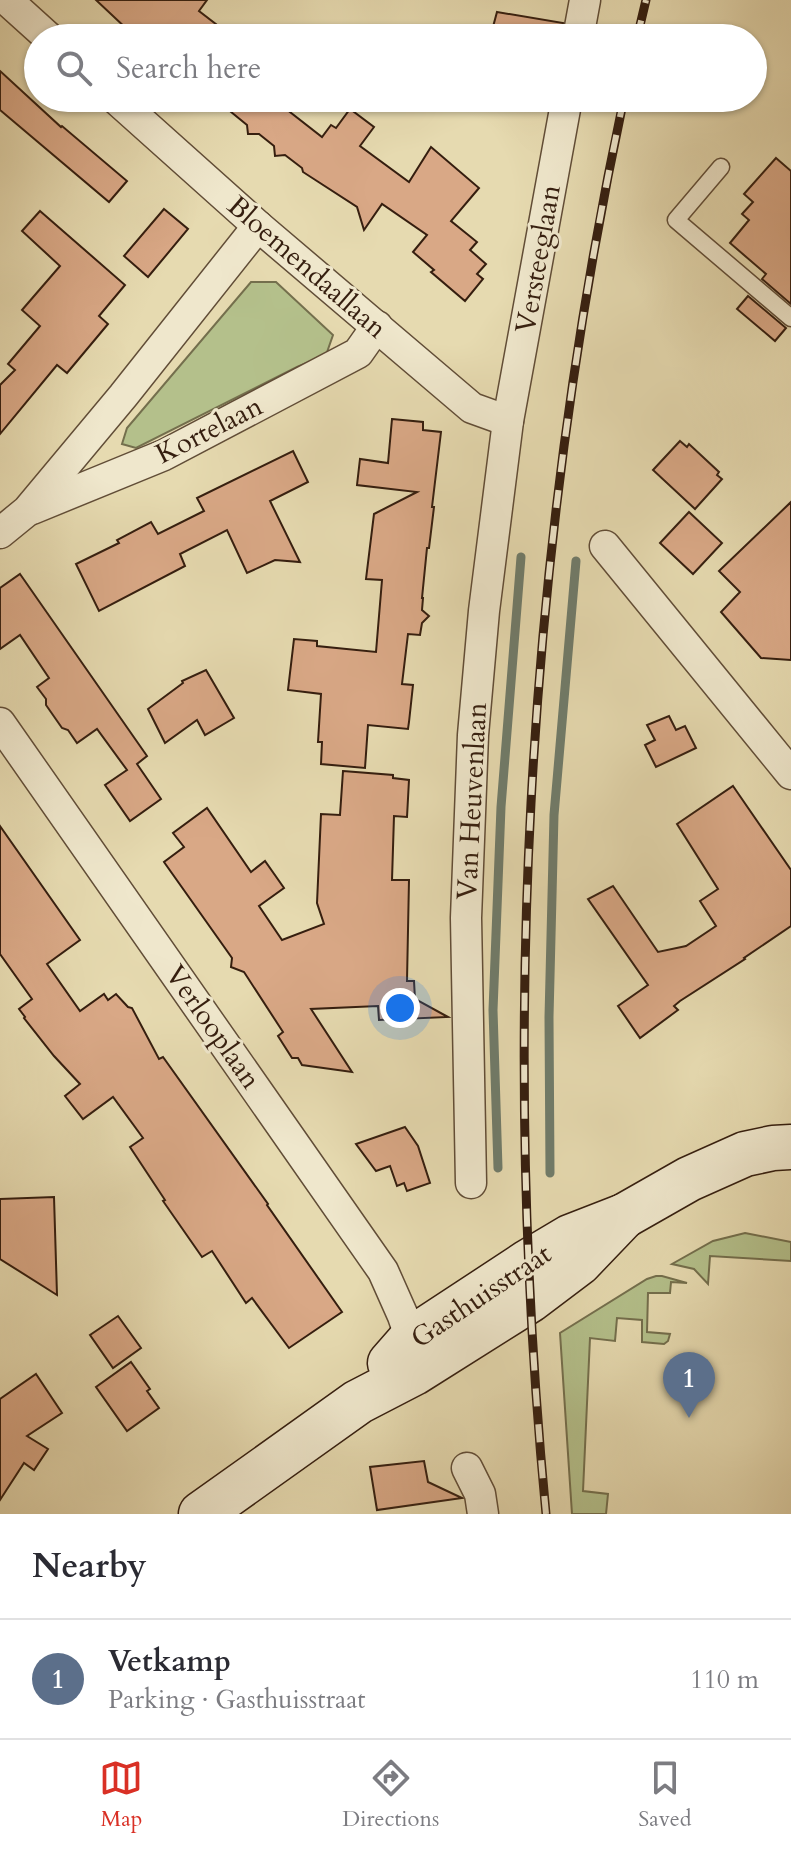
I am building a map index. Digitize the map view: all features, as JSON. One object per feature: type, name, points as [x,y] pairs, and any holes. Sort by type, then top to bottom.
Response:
[{"type":"main road","name":"Gasthuisstraat","points":[[358,1402],[411,1339],[570,1237],[624,1216],[689,1179],[745,1154],[791,1147]]},
{"type":"main road","name":"Gasthuisstraat","points":[[201,1514],[358,1402],[414,1373],[530,1300],[579,1263],[624,1216]]},
{"type":"street","points":[[7,0],[34,24]]},
{"type":"street","points":[[581,24],[585,0]]},
{"type":"street","name":"Bloemendaallaan","points":[[131,112],[258,226],[472,408],[508,421]]},
{"type":"street","name":"Versteeglaan","points":[[508,421],[564,112]]},
{"type":"street","name":"Kortelaan","points":[[0,533],[27,511],[258,226]]},
{"type":"street","name":"Kortelaan","points":[[27,511],[164,455],[344,361],[358,353],[377,326]]},
{"type":"street","name":"Van Heuvenlaan","points":[[471,1183],[466,918],[473,735],[484,611],[508,421]]},
{"type":"street","points":[[605,546],[791,774]]},
{"type":"street","name":"Verlooplaan","points":[[0,723],[383,1271],[411,1339]]},
{"type":"street","points":[[467,1468],[480,1494],[483,1514]]},
{"type":"lane","points":[[721,167],[676,220],[791,318]]},
{"type":"green space","points":[[251,282],[276,282],[333,335],[326,355],[136,448],[122,444],[127,428]]},
{"type":"green space","points":[[745,1233],[791,1242],[791,1261],[710,1256],[708,1284],[694,1269],[672,1264],[713,1241]]},
{"type":"green space","points":[[656,1276],[687,1283],[671,1282],[670,1293],[648,1293],[647,1332],[670,1334],[668,1341],[664,1344],[642,1342],[642,1320],[617,1318],[615,1341],[590,1338],[583,1491],[608,1494],[606,1514],[572,1514],[560,1333]]},
{"type":"building","points":[[96,0],[207,0],[199,11],[216,24],[122,24]]},
{"type":"building","points":[[497,12],[563,23],[563,24],[494,24]]},
{"type":"building","points":[[0,71],[24,93],[24,112],[45,112],[127,181],[109,202],[0,110]]},
{"type":"building","points":[[231,112],[290,112],[322,137],[331,125],[336,128],[348,112],[354,112],[374,127],[360,146],[409,182],[431,147],[479,188],[451,221],[477,242],[470,250],[486,264],[477,274],[483,279],[465,301],[413,252],[427,235],[382,204],[364,230],[357,207],[303,172],[285,155],[275,156],[274,146],[259,134],[248,134],[247,125]]},
{"type":"building","points":[[776,158],[791,171],[791,304],[762,279],[766,274],[730,243],[749,220],[742,214],[753,202],[744,194]]},
{"type":"building","points":[[164,209],[188,229],[148,277],[124,256]]},
{"type":"building","points":[[40,211],[125,285],[99,316],[108,324],[67,373],[57,365],[0,434],[0,385],[15,370],[8,364],[40,326],[22,310],[60,266],[22,231]]},
{"type":"building","points":[[748,296],[786,328],[775,341],[737,309]]},
{"type":"building","points":[[392,419],[423,422],[423,430],[441,432],[422,598],[422,610],[429,616],[422,623],[420,635],[408,634],[402,684],[413,685],[408,729],[368,725],[365,768],[321,764],[322,742],[318,742],[321,694],[288,690],[294,639],[317,641],[317,646],[376,652],[382,580],[366,579],[374,514],[417,492],[357,485],[360,459],[388,463]]},
{"type":"building","points":[[680,441],[687,447],[689,444],[719,472],[717,475],[722,479],[695,509],[653,470]]},
{"type":"building","points":[[293,451],[308,482],[270,501],[300,562],[275,560],[247,573],[227,530],[180,554],[185,566],[99,611],[76,564],[119,543],[117,540],[151,522],[158,534],[204,511],[197,498]]},
{"type":"building","points":[[791,502],[791,660],[761,658],[721,612],[740,592],[719,571]]},
{"type":"building","points":[[689,512],[722,543],[693,574],[660,543]]},
{"type":"building","points":[[20,574],[147,756],[137,764],[161,799],[130,821],[105,785],[127,770],[97,729],[77,743],[68,730],[62,728],[37,687],[49,678],[20,635],[0,649],[0,588]]},
{"type":"building","points":[[206,670],[234,718],[205,735],[197,720],[165,743],[148,709],[182,681]]},
{"type":"building","points":[[669,716],[676,730],[685,726],[696,748],[656,767],[645,745],[655,740],[647,725]]},
{"type":"building","points":[[343,771],[393,775],[393,778],[409,780],[407,817],[394,816],[392,880],[409,880],[407,981],[414,981],[415,999],[448,1017],[379,1020],[378,1006],[311,1009],[352,1072],[302,1065],[298,1058],[292,1058],[278,1036],[283,1032],[244,972],[231,967],[232,958],[164,862],[184,847],[173,833],[207,808],[251,872],[265,861],[284,888],[259,906],[282,940],[324,924],[317,903],[321,814],[340,815]]},
{"type":"building","points":[[733,786],[791,870],[791,926],[680,1001],[674,1006],[678,1010],[640,1038],[618,1006],[648,985],[588,899],[613,886],[658,952],[686,946],[716,926],[700,901],[718,889],[677,824]]},
{"type":"building","points":[[0,826],[80,940],[47,964],[80,1011],[104,994],[108,1000],[116,994],[132,1008],[159,1059],[163,1057],[342,1312],[289,1348],[252,1298],[246,1303],[212,1251],[202,1257],[130,1147],[143,1138],[113,1097],[83,1119],[65,1096],[80,1084],[24,1018],[19,1009],[32,999],[0,954]]},
{"type":"building","points":[[405,1127],[418,1146],[430,1183],[407,1191],[404,1183],[397,1186],[390,1166],[376,1171],[356,1144]]},
{"type":"building","points":[[54,1197],[57,1295],[0,1259],[0,1199]]},
{"type":"building","points":[[118,1316],[141,1348],[113,1368],[90,1335]]},
{"type":"building","points":[[131,1362],[159,1408],[127,1431],[96,1387]]},
{"type":"building","points":[[36,1374],[62,1413],[27,1436],[48,1449],[34,1470],[24,1463],[0,1500],[0,1399]]},
{"type":"building","points":[[424,1461],[428,1482],[462,1498],[377,1510],[370,1467]]},
{"type":"waterway","points":[[498,1168],[493,1010],[501,807],[521,557]]},
{"type":"waterway","points":[[550,1173],[549,1017],[554,815],[576,561]]},
{"type":"railway","points":[[640,24],[646,0]]},
{"type":"railway","points":[[546,1514],[532,1337],[525,1159],[525,981],[531,803],[544,625],[564,449],[590,273],[621,112]]},
{"type":"place","name":"Vetkamp","points":[[689,1418]]}]
